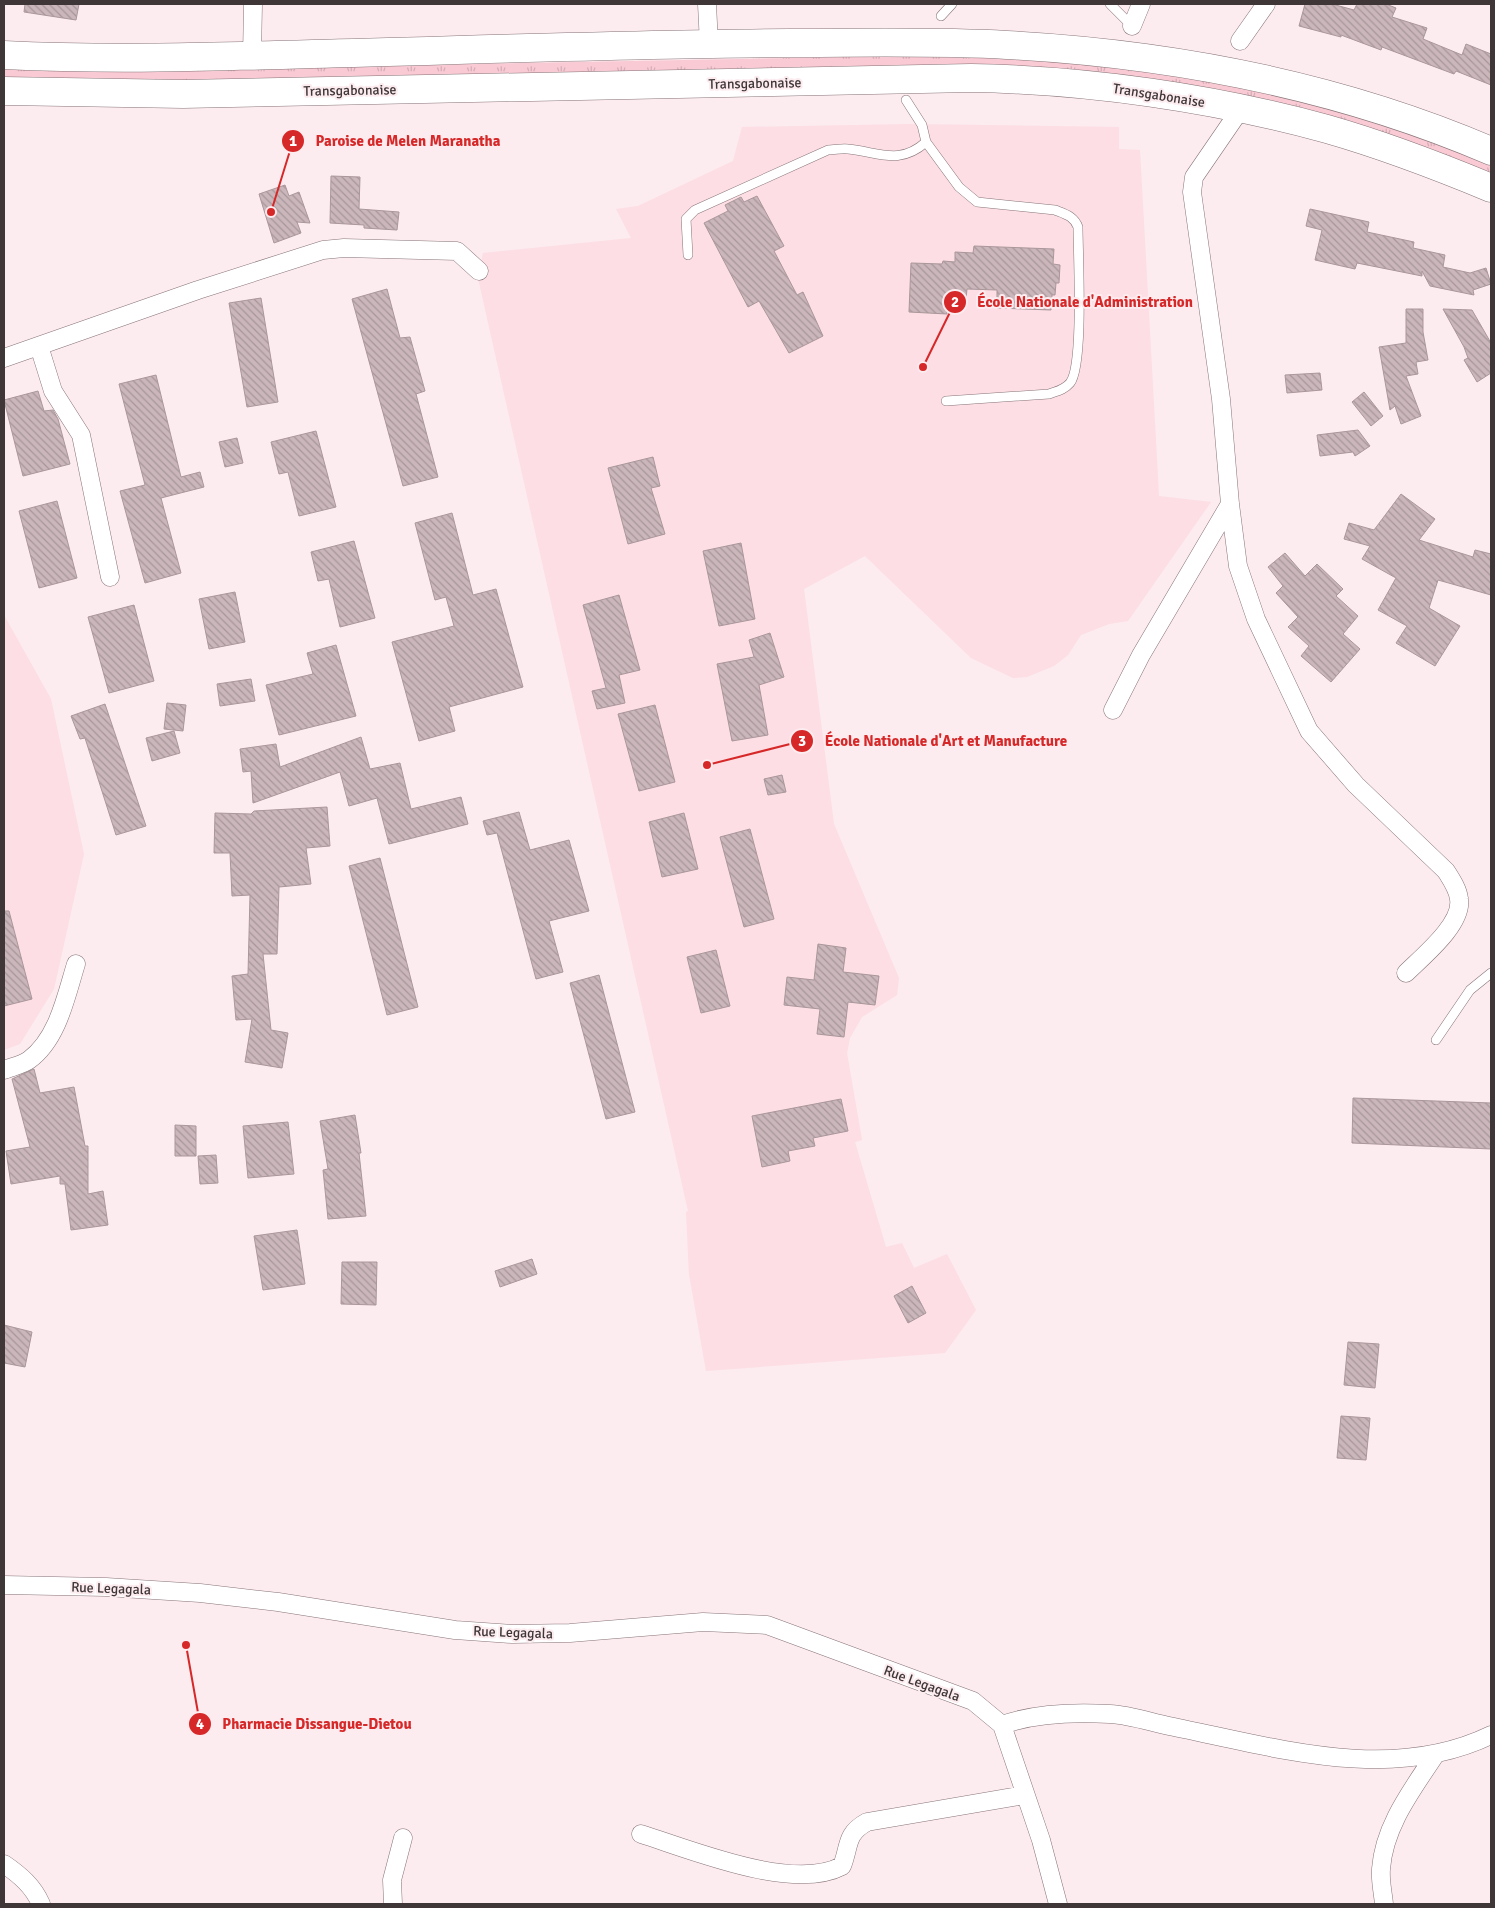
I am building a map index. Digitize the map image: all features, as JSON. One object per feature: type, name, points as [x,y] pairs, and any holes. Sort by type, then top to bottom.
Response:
[{"type":"highway","points":[[4,55],[252,56],[709,44],[891,42],[1003,45],[1170,60],[1226,70],[1336,96],[1491,151]]},
{"type":"highway","name":"Transgabonaise","points":[[4,92],[183,94],[979,78],[1103,86],[1240,110],[1327,129],[1491,188]]},
{"type":"street","points":[[252,56],[253,4]]},
{"type":"street","points":[[707,4],[709,44]]},
{"type":"street","points":[[1132,26],[1141,4]]},
{"type":"street","points":[[1240,41],[1266,4]]},
{"type":"street","points":[[1240,110],[1194,177],[1192,192],[1221,399],[1230,504],[1238,566],[1256,619],[1309,731],[1356,785],[1446,871],[1460,899],[1458,914],[1452,925],[1406,973]]},
{"type":"street","points":[[4,358],[198,290],[323,250],[344,248],[457,251],[479,271]]},
{"type":"street","points":[[39,346],[53,391],[81,435],[110,577]]},
{"type":"street","points":[[1113,710],[1141,655],[1230,504]]},
{"type":"street","points":[[4,1070],[29,1060],[45,1042],[60,1014],[76,964]]},
{"type":"street","name":"Rue Legagala","points":[[4,1586],[106,1587],[200,1593],[278,1602],[455,1630],[512,1634],[570,1633],[703,1622],[767,1625],[973,1701],[1002,1725]]},
{"type":"street","points":[[1058,1904],[1002,1725],[1026,1717],[1111,1714],[1315,1756],[1388,1759],[1434,1755],[1476,1742],[1491,1735]]},
{"type":"street","points":[[1384,1904],[1381,1870],[1384,1848],[1393,1822],[1434,1755]]},
{"type":"street","points":[[641,1834],[754,1868],[774,1872],[820,1874],[842,1866],[850,1836],[857,1828],[867,1822],[1025,1795]]},
{"type":"street","points":[[393,1904],[392,1880],[403,1838]]},
{"type":"street","points":[[4,1864],[18,1874],[36,1892],[40,1904]]},
{"type":"lane","points":[[940,16],[952,4]]},
{"type":"lane","points":[[1110,4],[1132,26]]},
{"type":"lane","points":[[906,100],[922,125],[926,142],[959,187],[977,202],[1055,210],[1067,214],[1075,221],[1078,227],[1078,347],[1075,372],[1070,383],[1062,390],[1049,394],[946,401]]},
{"type":"lane","points":[[688,255],[686,220],[694,210],[828,150],[847,148],[879,156],[903,156],[915,152],[926,142]]},
{"type":"lane","points":[[1436,1040],[1470,990],[1491,973]]},
{"type":"shaded area","points":[[910,124],[1119,127],[1119,149],[1140,150],[1159,496],[1211,502],[1128,621],[1109,624],[1081,635],[1068,655],[1054,666],[1027,677],[1013,678],[971,658],[865,556],[804,589],[834,824],[899,978],[897,995],[862,1017],[850,1038],[847,1053],[862,1140],[855,1142],[886,1247],[902,1243],[914,1268],[947,1254],[976,1310],[945,1353],[706,1371],[689,1274],[686,1212],[688,1211],[478,278],[483,253],[631,238],[616,209],[638,206],[733,161],[742,127]]},
{"type":"shaded area","points":[[4,615],[51,699],[84,854],[54,989],[20,1044],[4,1050]]},
{"type":"green space","points":[[843,57],[1046,61],[1127,68],[1209,81],[1332,110],[1372,122],[1491,165],[1491,176],[1222,94],[4,80],[4,69],[91,71]]},
{"type":"building","points":[[25,4],[79,4],[76,20],[24,12]]},
{"type":"building","points":[[1305,4],[1332,4],[1354,10],[1357,4],[1386,4],[1396,8],[1392,17],[1427,28],[1423,39],[1462,55],[1466,44],[1491,54],[1491,85],[1456,71],[1454,74],[1382,47],[1381,50],[1341,35],[1341,37],[1299,26]]},
{"type":"building","points":[[331,176],[360,177],[359,209],[399,212],[397,230],[364,228],[364,225],[330,223]]},
{"type":"building","points":[[285,185],[289,196],[299,192],[310,223],[297,222],[301,233],[274,243],[259,194]]},
{"type":"building","points":[[757,196],[784,246],[774,251],[797,295],[803,292],[823,336],[789,353],[759,301],[748,307],[704,223],[728,211],[725,205],[741,197],[744,202]]},
{"type":"building","points":[[1310,209],[1369,222],[1367,232],[1414,242],[1413,248],[1445,255],[1443,267],[1470,273],[1486,268],[1491,284],[1473,290],[1474,295],[1430,286],[1422,271],[1422,276],[1357,263],[1355,269],[1315,260],[1322,230],[1306,226]]},
{"type":"building","points":[[974,246],[1054,249],[1053,264],[1060,265],[1059,283],[1056,283],[1055,295],[1052,295],[1051,310],[997,308],[997,290],[967,289],[966,299],[947,298],[947,314],[909,312],[911,263],[942,264],[943,261],[955,262],[955,252],[973,253]]},
{"type":"building","points":[[387,289],[400,338],[410,337],[425,391],[416,394],[438,477],[403,486],[352,299]]},
{"type":"building","points":[[261,298],[278,402],[247,407],[229,303]]},
{"type":"building","points":[[1406,309],[1423,309],[1423,332],[1428,360],[1416,362],[1418,374],[1406,376],[1421,416],[1401,424],[1395,406],[1390,410],[1379,347],[1406,343]]},
{"type":"building","points":[[1443,309],[1472,310],[1491,343],[1491,373],[1477,382],[1464,360],[1468,358],[1464,347]]},
{"type":"building","points":[[1320,373],[1322,390],[1287,393],[1285,375]]},
{"type":"building","points":[[156,375],[181,477],[200,472],[204,487],[161,498],[181,573],[145,583],[120,491],[145,485],[119,384]]},
{"type":"building","points":[[38,391],[44,411],[53,410],[58,419],[70,464],[23,476],[4,400]]},
{"type":"building","points":[[1364,392],[1383,416],[1371,426],[1352,402]]},
{"type":"building","points":[[1358,430],[1370,446],[1355,456],[1353,452],[1320,456],[1317,435]]},
{"type":"building","points":[[316,431],[336,507],[299,516],[288,472],[279,474],[271,442]]},
{"type":"building","points":[[237,438],[243,463],[225,467],[219,442]]},
{"type":"building","points":[[653,457],[660,486],[651,488],[665,534],[628,544],[608,468]]},
{"type":"building","points":[[1401,494],[1435,519],[1419,540],[1473,557],[1475,550],[1491,554],[1491,595],[1438,580],[1429,608],[1460,626],[1435,666],[1396,643],[1407,626],[1378,610],[1396,578],[1362,559],[1370,546],[1344,539],[1349,523],[1374,530]]},
{"type":"building","points":[[57,501],[77,578],[39,588],[19,511]]},
{"type":"building","points":[[452,513],[473,595],[496,589],[523,687],[449,707],[455,731],[419,741],[392,642],[454,626],[446,597],[435,600],[415,523]]},
{"type":"building","points":[[354,541],[375,618],[340,627],[329,579],[318,581],[311,552]]},
{"type":"building","points":[[741,543],[755,619],[719,626],[703,551]]},
{"type":"building","points":[[1285,553],[1305,576],[1317,564],[1343,589],[1336,596],[1358,616],[1343,634],[1360,649],[1331,682],[1301,656],[1309,646],[1288,627],[1298,617],[1276,593],[1283,586],[1268,567]]},
{"type":"building","points":[[235,592],[245,642],[209,649],[199,599]]},
{"type":"building","points":[[619,595],[640,670],[619,675],[625,703],[597,709],[592,691],[606,688],[583,605]]},
{"type":"building","points":[[134,605],[154,681],[109,693],[88,617]]},
{"type":"building","points":[[770,633],[784,677],[759,685],[768,735],[732,741],[717,664],[754,657],[749,640]]},
{"type":"building","points":[[336,645],[356,716],[279,735],[266,685],[313,674],[307,653]]},
{"type":"building","points":[[251,679],[255,701],[220,706],[217,684]]},
{"type":"building","points":[[167,703],[186,705],[183,731],[164,729]]},
{"type":"building","points":[[105,704],[146,826],[116,835],[85,738],[80,739],[71,716]]},
{"type":"building","points":[[655,705],[675,782],[639,791],[618,714]]},
{"type":"building","points":[[174,731],[180,753],[152,761],[146,738]]},
{"type":"building","points":[[361,737],[370,769],[400,763],[411,809],[461,797],[468,824],[389,844],[377,798],[349,806],[340,772],[253,803],[251,771],[243,772],[240,749],[276,744],[280,767]]},
{"type":"building","points":[[782,775],[786,792],[768,795],[764,779]]},
{"type":"building","points":[[327,807],[330,846],[306,848],[311,884],[279,887],[277,954],[263,954],[271,1030],[288,1033],[282,1068],[245,1062],[252,1019],[236,1020],[232,976],[248,974],[250,895],[232,896],[230,853],[214,853],[215,813],[251,814],[254,811]]},
{"type":"building","points":[[519,812],[530,850],[569,840],[589,911],[549,921],[563,972],[536,979],[497,833],[487,835],[483,821]]},
{"type":"building","points":[[684,813],[698,869],[662,877],[649,822]]},
{"type":"building","points":[[750,829],[774,919],[744,927],[720,837]]},
{"type":"building","points":[[380,858],[418,1007],[387,1015],[349,866]]},
{"type":"building","points":[[4,911],[9,911],[32,999],[4,1006]]},
{"type":"building","points":[[818,944],[846,948],[843,972],[879,976],[875,1005],[848,1002],[844,1037],[817,1034],[820,1009],[784,1005],[787,977],[814,980]]},
{"type":"building","points":[[716,950],[730,1006],[701,1013],[687,957]]},
{"type":"building","points":[[599,975],[635,1112],[606,1119],[570,983]]},
{"type":"building","points":[[34,1069],[40,1093],[74,1087],[85,1146],[88,1146],[88,1194],[103,1191],[108,1225],[71,1230],[65,1184],[60,1184],[60,1176],[11,1184],[6,1151],[30,1147],[12,1079]]},
{"type":"building","points":[[1353,1098],[1491,1103],[1491,1149],[1352,1143]]},
{"type":"building","points":[[841,1099],[848,1131],[813,1138],[815,1146],[788,1151],[790,1161],[762,1167],[752,1116]]},
{"type":"building","points":[[355,1115],[361,1153],[359,1153],[366,1216],[328,1219],[323,1170],[328,1169],[320,1121]]},
{"type":"building","points":[[288,1122],[294,1174],[248,1178],[243,1126]]},
{"type":"building","points":[[175,1125],[196,1126],[196,1156],[175,1156]]},
{"type":"building","points":[[216,1155],[218,1183],[200,1184],[198,1156]]},
{"type":"building","points":[[297,1230],[305,1284],[263,1290],[254,1236]]},
{"type":"building","points":[[532,1259],[537,1274],[500,1287],[495,1271]]},
{"type":"building","points":[[342,1262],[377,1262],[376,1305],[341,1304]]},
{"type":"building","points":[[912,1286],[926,1313],[908,1323],[894,1296]]},
{"type":"building","points":[[4,1325],[32,1332],[25,1367],[4,1363]]},
{"type":"building","points":[[1348,1342],[1379,1344],[1375,1388],[1344,1385]]},
{"type":"building","points":[[1341,1416],[1370,1418],[1366,1460],[1337,1458]]},
{"type":"place","name":"Paroise de Melen Maranatha","points":[[271,212]]},
{"type":"place","name":"École Nationale d'Administration","points":[[923,367]]},
{"type":"place","name":"École Nationale d'Art et Manufacture","points":[[707,765]]},
{"type":"place","name":"Pharmacie Dissangue-Dietou","points":[[186,1645]]}]
